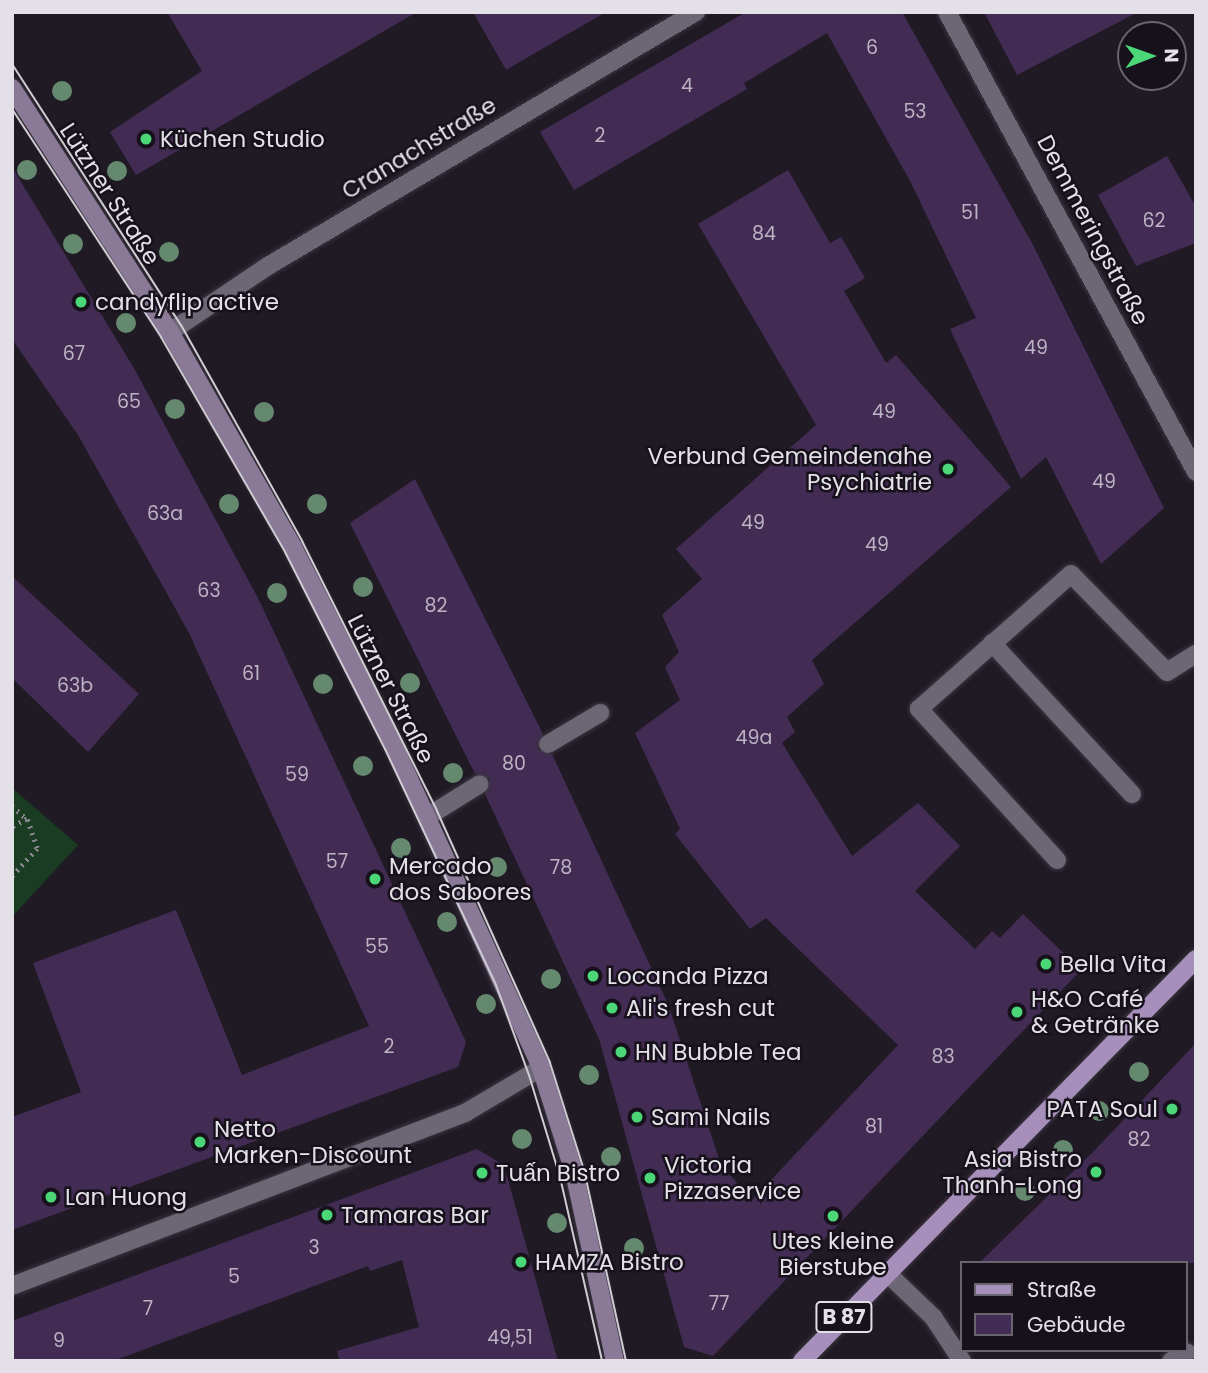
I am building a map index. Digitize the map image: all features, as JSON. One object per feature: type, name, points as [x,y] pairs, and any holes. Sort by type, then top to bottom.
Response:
[{"type":"main road","name":"Lützner Straße","points":[[12,89],[170,332],[293,547],[427,817],[541,1068],[574,1172],[612,1332],[615,1361]]},
{"type":"main road","name":"B 87","points":[[802,1361],[1196,959]]},
{"type":"main road","points":[[612,1332],[626,1361]]},
{"type":"street","name":"Cranachstraße","points":[[170,332],[268,266],[696,12]]},
{"type":"street","name":"Demmeringstraße","points":[[947,12],[1196,472]]},
{"type":"street","points":[[1057,860],[919,709],[1071,574],[1167,672],[1196,654]]},
{"type":"street","points":[[992,643],[1132,794]]},
{"type":"street","points":[[548,744],[600,713]]},
{"type":"street","points":[[427,817],[480,784]]},
{"type":"street","points":[[12,1286],[465,1113],[541,1068]]},
{"type":"street","points":[[887,1273],[933,1317],[962,1361]]},
{"type":"street","points":[[1171,1361],[1187,1352]]},
{"type":"path","points":[[12,806],[27,820],[37,848],[12,876]]},
{"type":"path","points":[[12,827],[27,820]]},
{"type":"green space","points":[[12,788],[78,845],[12,917]]},
{"type":"building","points":[[167,12],[417,12],[136,175],[110,132],[202,71]]},
{"type":"building","points":[[473,12],[606,12],[506,70]]},
{"type":"building","points":[[746,12],[902,12],[1033,245],[1164,508],[1101,564],[1046,457],[1021,479],[950,329],[976,318],[910,181],[827,33],[744,83],[747,89],[574,190],[540,132]]},
{"type":"building","points":[[984,12],[1138,12],[1117,21],[1017,75]]},
{"type":"building","points":[[1167,156],[1196,207],[1196,243],[1136,266],[1098,195]]},
{"type":"building","points":[[12,167],[135,370],[259,600],[466,1042],[458,1067],[12,1230],[12,1117],[81,1092],[33,963],[176,910],[242,1075],[369,1026],[189,633],[78,435],[12,339]]},
{"type":"building","points":[[788,170],[830,243],[841,237],[865,278],[844,291],[886,363],[896,355],[1011,487],[812,660],[824,684],[787,717],[795,732],[782,743],[852,856],[918,803],[960,846],[915,891],[975,949],[992,931],[1000,938],[1023,914],[1081,970],[713,1356],[684,1347],[599,1039],[485,794],[490,779],[475,774],[350,523],[415,479],[543,734],[538,749],[552,754],[668,1004],[721,1165],[752,1200],[898,1045],[766,918],[750,929],[675,834],[680,829],[635,733],[680,700],[665,667],[679,652],[662,615],[702,579],[676,549],[816,425],[698,224]]},
{"type":"building","points":[[12,576],[139,694],[88,752],[12,678]]},
{"type":"building","points":[[1196,1043],[1196,1263],[981,1261],[1095,1150]]},
{"type":"building","points":[[477,1149],[504,1165],[558,1361],[339,1361],[337,1351],[419,1327],[402,1260],[370,1271],[368,1266],[113,1361],[12,1361],[12,1321]]},
{"type":"tram line","points":[[12,64],[181,325],[302,541],[437,811],[550,1063],[584,1170],[626,1361]]},
{"type":"tram line","points":[[12,109],[161,337],[285,552],[385,749],[496,985],[529,1075],[560,1177],[602,1361]]},
{"type":"place","name":"Küchen Studio","points":[[146,139]]},
{"type":"place","name":"candyflip active","points":[[81,302]]},
{"type":"place","name":"Verbund Gemeindenahe Psychiatrie","points":[[948,469]]},
{"type":"place","name":"Mercado dos Sabores","points":[[375,879]]},
{"type":"place","name":"Bella Vita","points":[[1046,964]]},
{"type":"place","name":"Locanda Pizza","points":[[593,976]]},
{"type":"place","name":"Ali's fresh cut","points":[[612,1008]]},
{"type":"place","name":"H&O Café & Getränke","points":[[1017,1012]]},
{"type":"place","name":"HN Bubble Tea","points":[[621,1052]]},
{"type":"place","name":"PATA Soul","points":[[1172,1109]]},
{"type":"place","name":"Sami Nails","points":[[637,1117]]},
{"type":"place","name":"Netto Marken-Discount","points":[[200,1142]]},
{"type":"place","name":"Asia Bistro Thanh-Long","points":[[1096,1172]]},
{"type":"place","name":"Tuấn Bistro","points":[[482,1173]]},
{"type":"place","name":"Victoria Pizzaservice","points":[[650,1178]]},
{"type":"place","name":"Lan Huong","points":[[51,1197]]},
{"type":"place","name":"Tamaras Bar","points":[[327,1215]]},
{"type":"place","name":"Utes kleine Bierstube","points":[[833,1216]]},
{"type":"place","name":"HAMZA Bistro","points":[[521,1262]]}]
